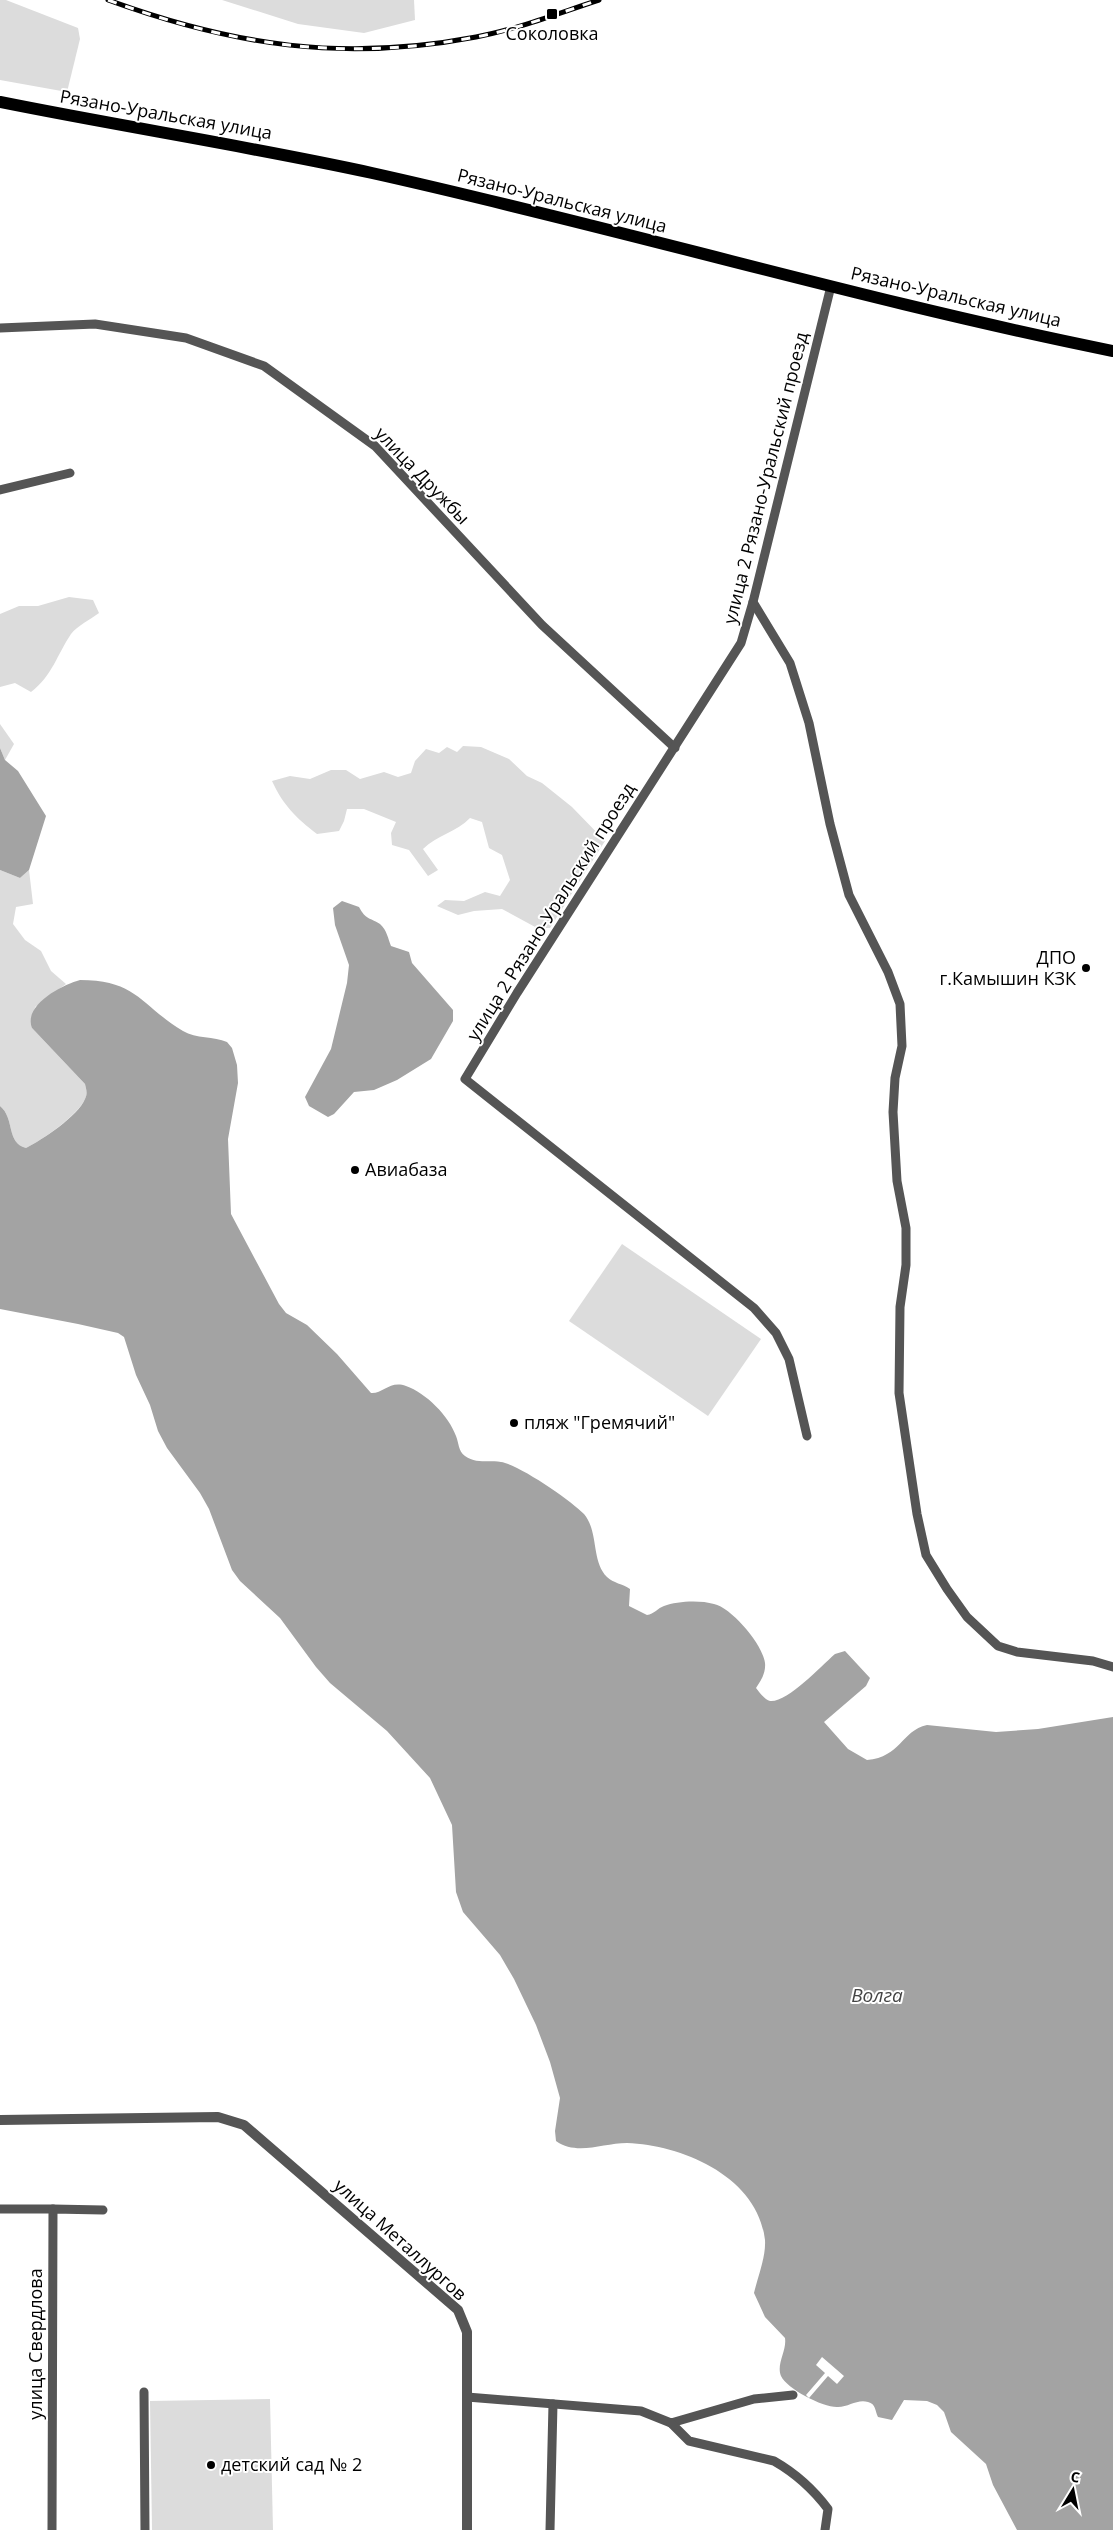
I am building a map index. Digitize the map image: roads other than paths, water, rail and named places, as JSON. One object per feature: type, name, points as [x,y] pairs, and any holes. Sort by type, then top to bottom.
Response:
[{"type":"main road","name":"Рязано-Уральская улица","points":[[0,102],[215,140],[373,173],[831,286],[1113,351]]},
{"type":"street","name":"улица 2 Рязано-Уральский проезд","points":[[807,1436],[789,1360],[776,1333],[754,1308],[465,1080],[516,993],[741,643],[754,602],[831,286]]},
{"type":"street","name":"улица Дружбы","points":[[0,328],[95,324],[186,338],[264,366],[375,446],[542,625],[675,748]]},
{"type":"street","points":[[0,490],[70,473]]},
{"type":"street","points":[[754,602],[790,663],[809,723],[830,824],[849,895],[888,972],[900,1004],[902,1046],[896,1078],[893,1112],[897,1181],[906,1228],[906,1265],[900,1307],[899,1393],[917,1514],[926,1555],[967,1618],[998,1646],[1017,1652],[1093,1661],[1113,1667]]},
{"type":"street","name":"улица Металлургов","points":[[0,2120],[218,2117],[244,2125],[458,2310],[468,2332],[466,2530]]},
{"type":"street","name":"улица Свердлова","points":[[52,2530],[54,2209]]},
{"type":"street","points":[[0,2210],[103,2210]]},
{"type":"street","points":[[144,2392],[145,2530]]},
{"type":"street","points":[[671,2423],[754,2399],[793,2395]]},
{"type":"street","points":[[467,2397],[641,2411],[671,2423],[689,2441],[774,2461],[783,2466],[817,2495],[828,2509],[825,2530]]},
{"type":"street","points":[[550,2530],[553,2404]]},
{"type":"water","points":[[0,748],[5,760],[18,771],[46,816],[29,870],[20,878],[0,870]]},
{"type":"water","points":[[342,901],[359,907],[366,916],[380,924],[386,932],[391,946],[409,952],[412,963],[453,1010],[453,1021],[431,1059],[397,1080],[374,1090],[354,1092],[334,1114],[328,1117],[309,1106],[305,1097],[331,1049],[347,983],[349,965],[335,925],[333,908]]},
{"type":"water","name":"Волга","points":[[80,980],[99,981],[126,989],[188,1034],[227,1042],[232,1048],[237,1065],[238,1083],[228,1139],[231,1214],[279,1304],[286,1313],[307,1325],[337,1354],[371,1393],[395,1385],[414,1389],[442,1413],[453,1428],[460,1449],[465,1456],[478,1461],[509,1464],[557,1492],[578,1508],[589,1521],[602,1570],[609,1579],[630,1589],[629,1606],[647,1615],[669,1604],[702,1602],[714,1604],[729,1612],[746,1628],[763,1655],[765,1670],[756,1688],[764,1698],[770,1701],[777,1700],[794,1690],[835,1654],[845,1651],[870,1678],[866,1686],[824,1722],[848,1749],[867,1760],[887,1754],[911,1733],[927,1725],[996,1732],[1038,1729],[1113,1717],[1113,2530],[1017,2530],[993,2485],[986,2464],[951,2432],[944,2412],[937,2405],[927,2401],[904,2400],[892,2420],[878,2417],[874,2406],[868,2402],[864,2401],[842,2407],[832,2406],[806,2397],[790,2386],[781,2376],[780,2371],[785,2338],[765,2317],[754,2293],[765,2246],[759,2218],[748,2199],[733,2182],[693,2158],[671,2150],[627,2143],[590,2148],[573,2148],[556,2141],[555,2131],[560,2098],[550,2062],[536,2025],[514,1979],[500,1955],[463,1912],[456,1892],[452,1825],[430,1778],[387,1731],[330,1683],[280,1618],[240,1581],[232,1570],[209,1509],[200,1493],[167,1448],[158,1431],[150,1405],[136,1375],[124,1337],[118,1333],[0,1309],[0,1106],[8,1117],[16,1141],[26,1148],[59,1127],[81,1106],[86,1095],[85,1084],[32,1028],[31,1020],[38,1004],[46,997],[64,986]]},
{"type":"railway","points":[[108,0],[200,29],[245,39],[335,48],[381,48],[476,37],[523,25],[599,0]]},
{"type":"place","name":"Соколовка","points":[[552,14]]},
{"type":"place","name":"ДПО г.Камышин КЗК","points":[[1086,968]]},
{"type":"place","name":"Авиабаза","points":[[355,1170]]},
{"type":"place","name":"пляж \"Гремячий\"","points":[[514,1423]]},
{"type":"place","name":"детский сад № 2","points":[[211,2465]]}]
